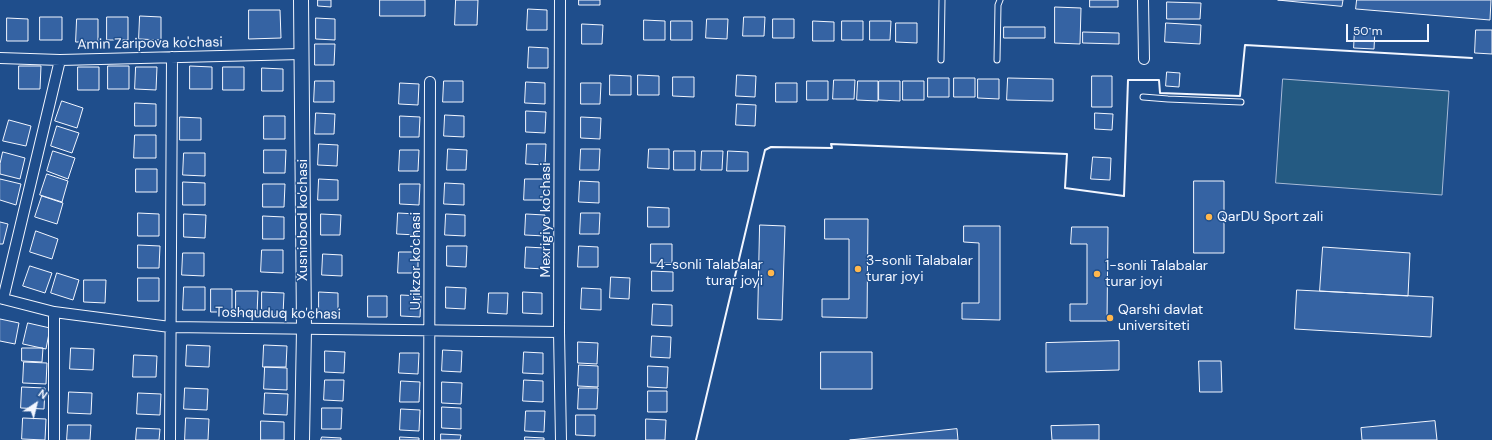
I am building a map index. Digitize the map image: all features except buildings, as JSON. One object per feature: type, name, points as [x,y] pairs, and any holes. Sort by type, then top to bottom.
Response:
[{"type":"street","name":"Xusniobod ko'chasi","points":[[301,0],[304,329],[302,440]]},
{"type":"street","name":"Mexrigiyo ko'chasi","points":[[560,0],[559,332],[561,440]]},
{"type":"street","points":[[1143,0],[1144,59]]},
{"type":"street","name":"Amin Zaripova ko'chasi","points":[[0,58],[60,60],[301,54]]},
{"type":"street","points":[[170,440],[172,57]]},
{"type":"street","points":[[2,298],[60,60]]},
{"type":"street","name":"Urikzor ko'chasi","points":[[429,440],[430,82]]},
{"type":"street","name":"Toshquduq ko'chasi","points":[[2,298],[54,312],[170,327],[559,332]]},
{"type":"street","points":[[54,312],[54,440]]},
{"type":"lane","points":[[941,60],[942,0]]},
{"type":"lane","points":[[997,60],[998,5],[1000,0]]},
{"type":"lane","points":[[1143,97],[1241,102]]},
{"type":"shaded area","points":[[1283,79],[1449,91],[1442,195],[1276,183]]},
{"type":"wall","points":[[696,440],[765,150],[771,147],[832,148],[831,144],[1067,154],[1065,188],[1124,196],[1128,80],[1159,80],[1160,93],[1240,96],[1245,45],[1472,58]]},
{"type":"place","name":"QarDU Sport zali","points":[[1209,217]]},
{"type":"place","name":"3-sonli Talabalar turar joyi","points":[[858,269]]},
{"type":"place","name":"4-sonli Talabalar turar joyi","points":[[771,273]]},
{"type":"place","name":"1-sonli Talabalar turar joyi","points":[[1097,274]]},
{"type":"place","name":"Qarshi davlat universiteti","points":[[1110,318]]}]
